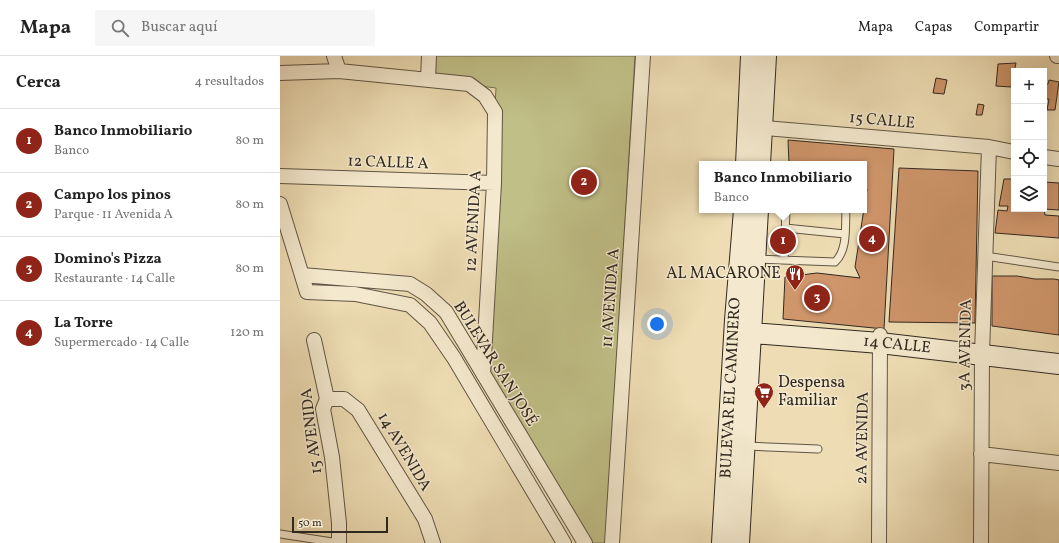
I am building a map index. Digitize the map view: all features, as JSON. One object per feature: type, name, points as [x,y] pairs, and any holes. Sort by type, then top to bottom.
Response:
[{"type":"main road","points":[[751,56],[754,127],[760,161]]},
{"type":"main road","points":[[747,161],[766,56]]},
{"type":"main road","name":"BULEVAR EL CAMINERO","points":[[731,534],[744,446],[744,213]]},
{"type":"main road","name":"BULEVAR EL CAMINERO","points":[[731,534],[743,326],[755,259],[758,213]]},
{"type":"main road","name":"14 CALLE","points":[[743,326],[983,349],[1059,352]]},
{"type":"main road","name":"14 CALLE","points":[[983,349],[1059,364]]},
{"type":"street","points":[[334,56],[339,71]]},
{"type":"street","points":[[280,72],[339,71],[428,80],[429,56]]},
{"type":"street","name":"11 AVENIDA A","points":[[612,543],[643,56]]},
{"type":"street","name":"12 AVENIDA A","points":[[428,80],[470,84],[486,96],[495,112],[494,183],[483,374]]},
{"type":"street","name":"15 CALLE","points":[[754,127],[989,148],[1011,152]]},
{"type":"street","name":"3A AVENIDA","points":[[981,543],[983,349],[989,148]]},
{"type":"street","points":[[1047,157],[1059,159]]},
{"type":"street","name":"12 CALLE A","points":[[280,176],[494,183]]},
{"type":"street","points":[[280,204],[302,275]]},
{"type":"street","name":"BULEVAR SAN JOSÉ","points":[[564,543],[454,358],[430,323],[410,305],[355,294],[307,292],[302,275],[410,284],[426,294],[446,312],[585,543]]},
{"type":"street","name":"2A AVENIDA","points":[[879,543],[880,339]]},
{"type":"street","name":"15 AVENIDA","points":[[314,340],[327,399],[323,410],[333,464],[339,523],[339,543]]},
{"type":"street","name":"14 AVENIDA","points":[[327,399],[344,399],[358,410],[425,519],[433,543]]},
{"type":"street","points":[[981,454],[1059,463]]},
{"type":"lane","points":[[784,260],[786,213]]},
{"type":"lane","points":[[755,259],[835,262],[841,257],[845,234],[846,213]]},
{"type":"lane","points":[[786,228],[845,234]]},
{"type":"lane","points":[[985,256],[1059,268]]},
{"type":"lane","points":[[744,446],[818,449]]},
{"type":"lane","points":[[280,534],[339,543]]},
{"type":"shaded area","points":[[430,56],[635,56],[606,543],[592,543],[480,355],[496,88],[430,80]]},
{"type":"building","points":[[1016,63],[1015,68],[1011,68],[1011,87],[996,86],[998,64]]},
{"type":"building","points":[[936,78],[947,80],[944,94],[933,93]]},
{"type":"building","points":[[1049,80],[1059,82],[1055,110],[1047,110],[1049,99],[1047,99]]},
{"type":"building","points":[[978,104],[984,105],[982,115],[976,115]]},
{"type":"building","points":[[788,140],[894,149],[884,329],[783,319],[785,277],[817,273],[860,278],[855,267],[863,213],[867,213],[867,161],[789,161]]},
{"type":"building","points":[[899,168],[978,171],[975,323],[889,322]]},
{"type":"building","points":[[1004,179],[1011,179],[1011,212],[1044,212],[1045,215],[1059,216],[1059,238],[995,233],[998,210],[1007,211],[1008,206],[999,206]]},
{"type":"building","points":[[1047,182],[1059,183],[1059,210],[1047,209]]},
{"type":"building","points":[[992,276],[1017,276],[1035,279],[1059,280],[1059,335],[992,326]]},
{"type":"place","name":"Campo los pinos","points":[[584,182]]},
{"type":"place","name":"La Torre","points":[[872,239]]},
{"type":"place","name":"Banco Inmobiliario","points":[[783,241]]},
{"type":"place","name":"AL MACARONE","points":[[795,291]]},
{"type":"place","name":"Domino's Pizza","points":[[817,298]]},
{"type":"place","name":"Despensa Familiar","points":[[764,409]]}]
